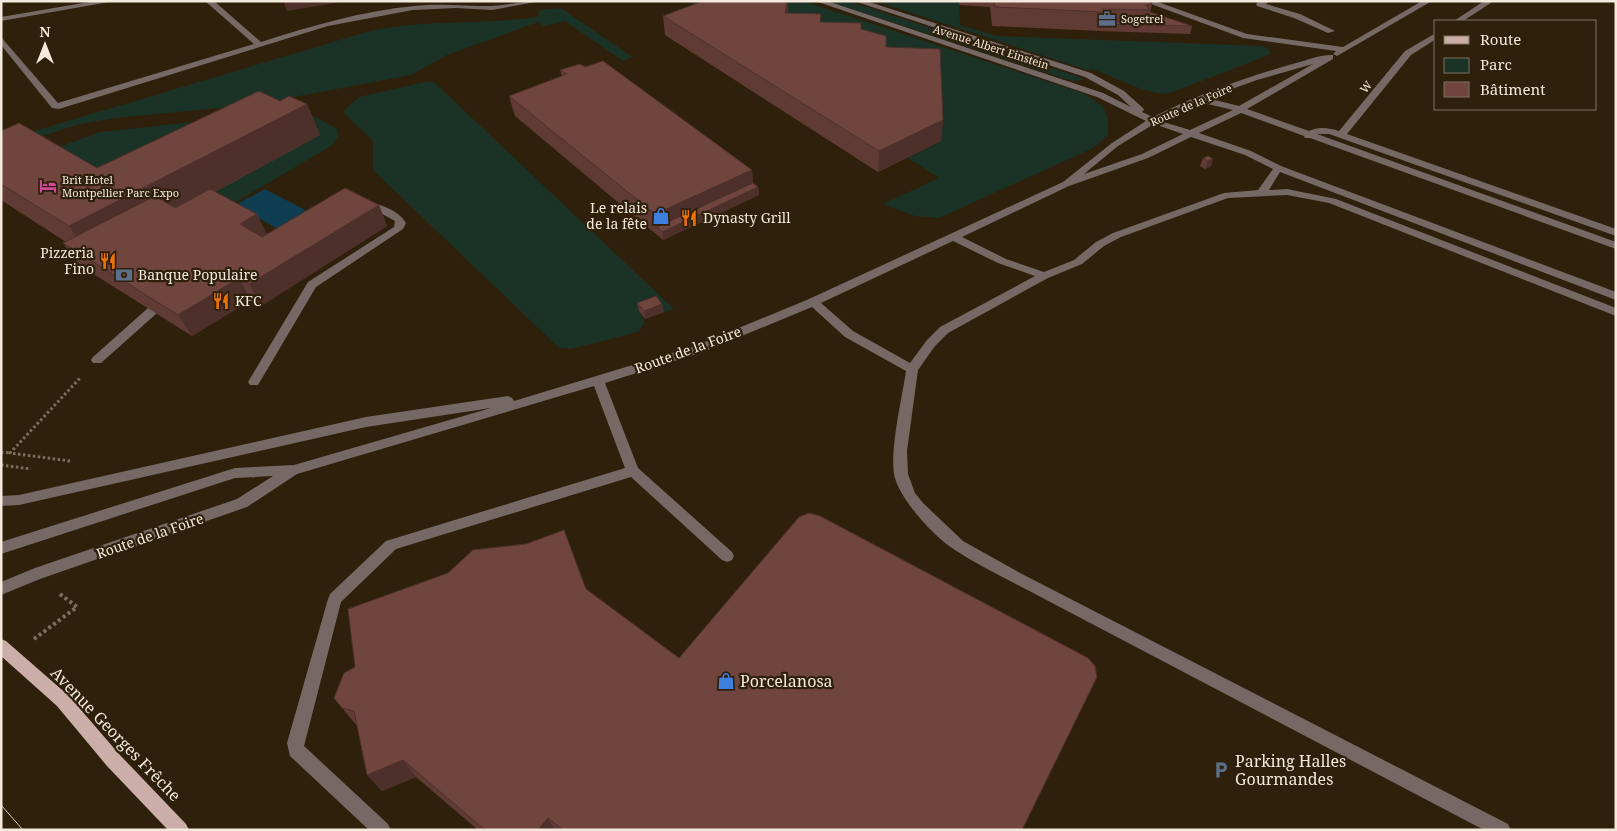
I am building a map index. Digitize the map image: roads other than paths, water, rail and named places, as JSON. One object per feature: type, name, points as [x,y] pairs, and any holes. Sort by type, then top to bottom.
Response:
[{"type":"main road","name":"Avenue Georges Frêche","points":[[6,651],[63,701],[114,760],[180,830]]},
{"type":"street","points":[[1,19],[111,1]]},
{"type":"street","points":[[209,1],[260,45]]},
{"type":"street","points":[[1,39],[55,106],[327,24],[382,12],[434,7],[492,8],[537,1]]},
{"type":"street","name":"Avenue Albert Einstein","points":[[818,1],[1100,95],[1153,121],[1248,154],[1278,168],[1616,296]]},
{"type":"street","name":"Avenue Albert Einstein","points":[[858,1],[1088,75],[1121,93],[1153,121]]},
{"type":"street","points":[[1147,1],[1246,36],[1344,50]]},
{"type":"street","points":[[1265,1],[1260,4],[1297,16],[1331,31]]},
{"type":"street","name":"Route de la Foire","points":[[1,548],[234,473],[294,470],[555,394],[699,349],[813,302],[1066,184],[1145,156],[1190,135],[1240,110],[1428,1]]},
{"type":"street","points":[[1460,20],[1490,1]]},
{"type":"street","name":"W","points":[[1341,135],[1408,53],[1434,36]]},
{"type":"street","name":"Route de la Foire","points":[[1066,184],[1131,134],[1153,121],[1198,100],[1268,73],[1330,57]]},
{"type":"street","points":[[1198,100],[1215,101],[1616,246]]},
{"type":"street","points":[[1308,136],[1315,131],[1323,130],[1341,135],[1616,233]]},
{"type":"street","points":[[1262,191],[1278,168]]},
{"type":"street","points":[[1502,830],[958,545],[918,507],[909,495],[901,474],[901,451],[912,369],[944,330],[1044,276],[1078,262],[1100,244],[1117,235],[1192,206],[1227,195],[1262,191],[1308,195],[1332,202],[1616,312]]},
{"type":"street","points":[[254,382],[312,285],[398,229],[401,223],[400,219],[377,207],[361,204],[354,205]]},
{"type":"street","points":[[952,236],[1002,261],[1044,276]]},
{"type":"street","points":[[813,302],[849,334],[912,369]]},
{"type":"street","points":[[96,360],[152,311]]},
{"type":"street","points":[[598,381],[633,471],[727,556]]},
{"type":"street","points":[[1,501],[19,500],[366,422],[555,394]]},
{"type":"street","name":"Route de la Foire","points":[[1,589],[35,574],[242,503],[294,470]]},
{"type":"street","points":[[382,830],[296,750],[295,743],[335,599],[391,545],[633,471]]},
{"type":"water","points":[[265,189],[309,212],[278,229],[235,205]]},
{"type":"tram line","points":[[1,805],[23,830]]},
{"type":"place","name":"Sogetrel","points":[[1107,19]]},
{"type":"place","name":"Brit Hotel Montpellier Parc Expo","points":[[48,186]]},
{"type":"place","name":"Le relais de la fête","points":[[661,216]]},
{"type":"place","name":"Dynasty Grill","points":[[689,218]]},
{"type":"place","name":"Pizzeria Fino","points":[[108,261]]},
{"type":"place","name":"Banque Populaire","points":[[124,275]]},
{"type":"place","name":"KFC","points":[[221,301]]},
{"type":"place","name":"Porcelanosa","points":[[726,681]]},
{"type":"place","name":"Parking Halles Gourmandes","points":[[1221,770]]}]
